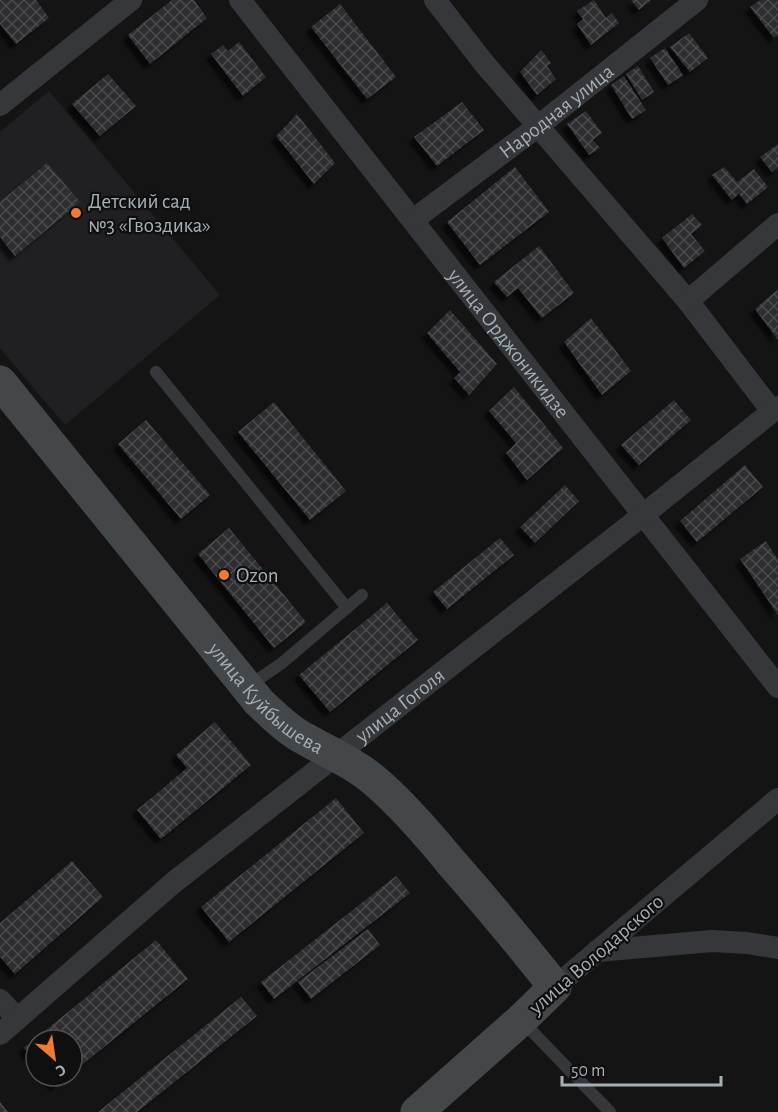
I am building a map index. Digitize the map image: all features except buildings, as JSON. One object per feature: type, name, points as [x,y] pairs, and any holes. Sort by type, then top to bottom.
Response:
[{"type":"street","points":[[0,105],[131,0]]},
{"type":"street","name":"улица Орджоникидзе","points":[[240,0],[778,687]]},
{"type":"street","points":[[435,0],[483,63],[688,301],[775,409]]},
{"type":"street","name":"Народная улица","points":[[413,220],[537,127],[697,0]]},
{"type":"street","points":[[688,301],[778,224]]},
{"type":"street","name":"улица Куйбышева","points":[[0,382],[246,688],[288,728],[304,739],[336,754],[373,779],[423,829],[494,911],[555,987]]},
{"type":"street","name":"улица Гоголя","points":[[0,1034],[173,883],[775,409]]},
{"type":"street","name":"улица Володарского","points":[[417,1112],[555,987],[778,799]]},
{"type":"street","points":[[597,951],[712,941],[778,948]]},
{"type":"street","points":[[0,1000],[17,1018]]},
{"type":"lane","points":[[156,372],[347,608]]},
{"type":"lane","points":[[246,688],[282,663],[362,595]]},
{"type":"lane","points":[[521,1020],[610,1112]]},
{"type":"shaded area","name":"Детский сад №3 «Гвоздика»","points":[[49,91],[220,295],[65,425],[0,348],[0,132]]},
{"type":"place","name":"Детский сад №3 «Гвоздика»","points":[[76,213]]},
{"type":"place","name":"Ozon","points":[[224,575]]}]
